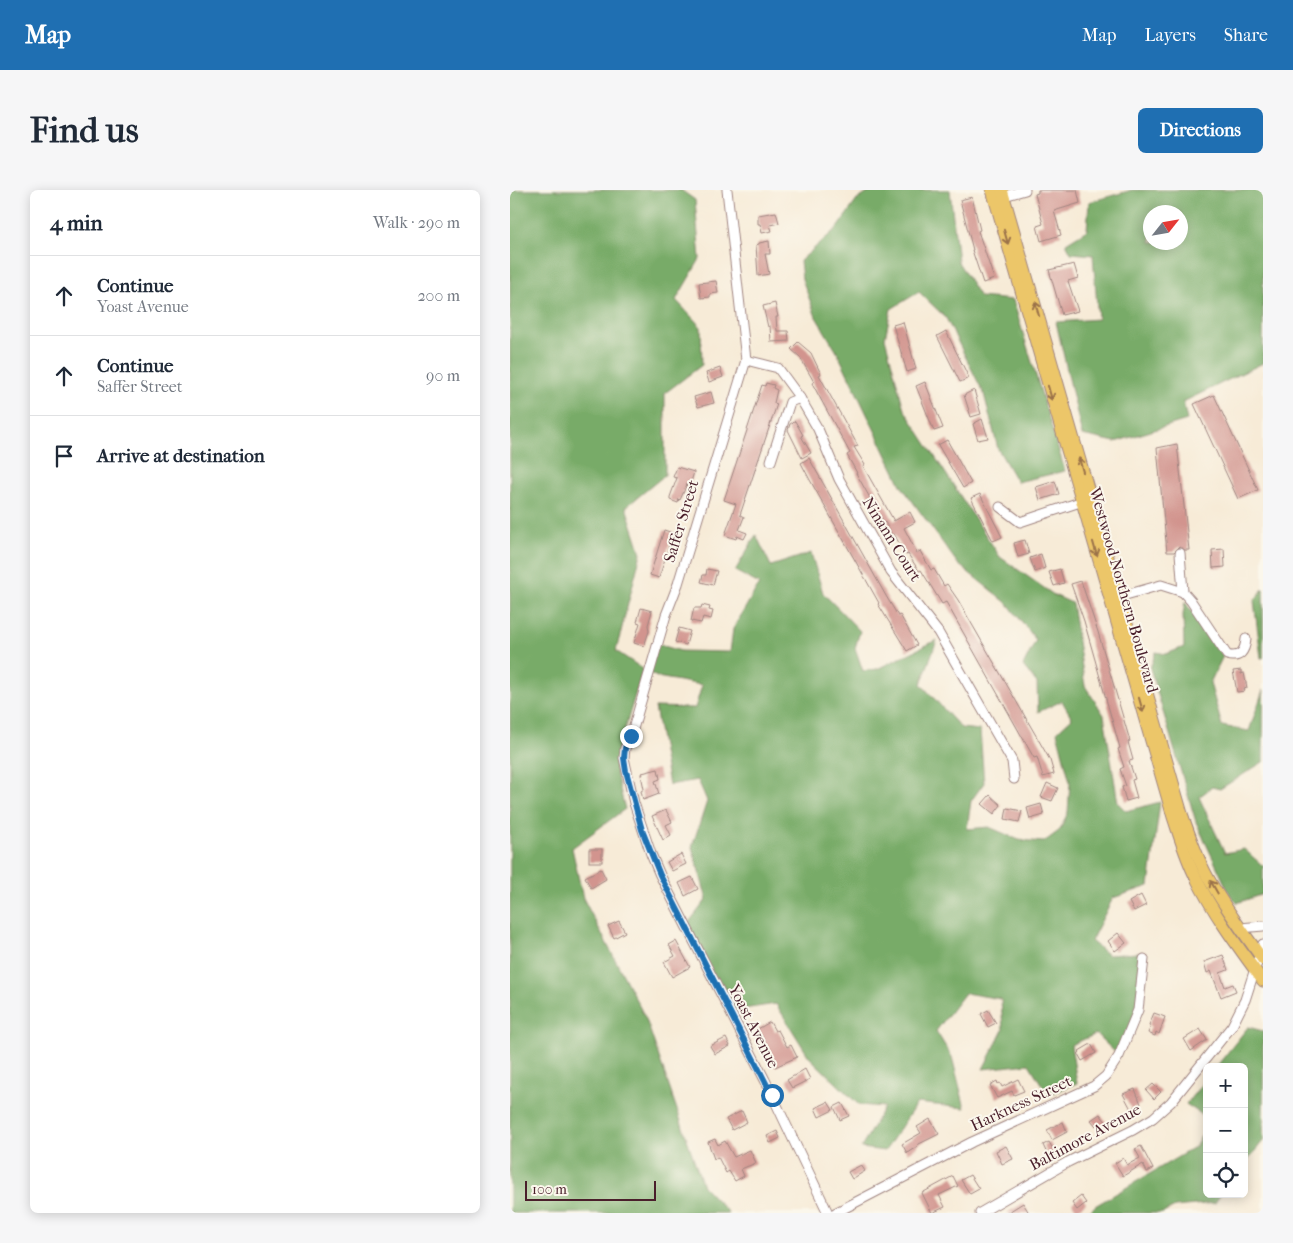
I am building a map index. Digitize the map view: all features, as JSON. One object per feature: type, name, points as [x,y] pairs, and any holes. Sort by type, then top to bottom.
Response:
[{"type":"main road","name":"Westwood Northern Boulevard","points":[[998,194],[1115,598],[1193,845],[1205,872],[1240,928],[1262,953]]},
{"type":"main road","name":"Westwood Northern Boulevard","points":[[1115,598],[1173,817],[1184,851],[1195,878],[1219,919],[1263,981]]},
{"type":"street","name":"Saffer Street","points":[[651,854],[634,803],[624,758],[625,748],[631,736],[666,614],[678,584],[746,360],[727,190]]},
{"type":"street","points":[[998,194],[1025,190]]},
{"type":"street","name":"Ninann Court","points":[[746,360],[778,368],[800,398],[818,429],[839,479],[891,572],[938,632],[1012,761],[1014,779]]},
{"type":"street","points":[[770,461],[790,402],[800,398]]},
{"type":"street","points":[[1000,507],[1020,522],[1086,500]]},
{"type":"street","points":[[1180,553],[1183,592]]},
{"type":"street","points":[[1115,598],[1161,585],[1183,592],[1227,654],[1233,657],[1241,654],[1245,649],[1246,640]]},
{"type":"street","name":"Yoast Avenue","points":[[651,854],[765,1080],[828,1213]]},
{"type":"street","points":[[1240,928],[1263,926]]},
{"type":"street","name":"Baltimore Avenue","points":[[980,1213],[1068,1162],[1133,1130],[1153,1118],[1171,1102],[1232,1026],[1245,1000],[1262,953]]},
{"type":"street","name":"Harkness Street","points":[[835,1213],[972,1142],[1094,1086],[1106,1076],[1119,1056],[1138,1010],[1144,959]]},
{"type":"green space","points":[[510,190],[681,190],[695,200],[700,259],[676,300],[701,327],[702,365],[665,393],[665,475],[626,507],[641,553],[616,651],[643,669],[620,745],[615,769],[625,809],[572,848],[583,898],[646,1019],[703,1186],[729,1213],[510,1213]]},
{"type":"green space","points":[[872,190],[950,190],[958,262],[980,297],[1013,300],[1065,471],[1017,482],[998,449],[984,394],[946,318],[919,292],[891,309],[885,338],[904,409],[1000,557],[1054,595],[1072,603],[1085,686],[1104,715],[1118,803],[1126,811],[1160,802],[1149,886],[1113,898],[1091,941],[1108,955],[1138,953],[1144,959],[1138,1010],[1119,1056],[1096,1034],[1071,1045],[1077,1083],[1048,1095],[1029,1064],[983,1069],[1003,1030],[1001,999],[965,993],[936,1031],[952,1057],[965,1108],[917,1103],[885,1151],[861,1148],[884,1107],[859,1105],[809,1057],[776,1004],[730,1011],[686,926],[707,899],[692,847],[707,801],[698,780],[669,785],[655,707],[695,708],[702,685],[657,677],[649,673],[657,644],[681,651],[730,652],[733,629],[759,584],[735,571],[756,535],[771,566],[811,553],[823,593],[860,631],[855,648],[863,671],[877,669],[937,640],[921,684],[961,728],[980,730],[984,783],[971,801],[967,829],[989,827],[1019,840],[1044,842],[1060,830],[1068,812],[1070,782],[1057,732],[1072,718],[1062,701],[1038,712],[1037,683],[1023,666],[1036,640],[1008,604],[958,564],[902,487],[837,352],[816,317],[802,279],[800,261],[837,228],[857,200]]},
{"type":"green space","points":[[1132,190],[1263,190],[1263,363],[1183,402],[1187,420],[1115,442],[1082,435],[1056,322],[1098,319],[1093,255],[1071,253],[1066,243],[1087,230],[1089,202]]},
{"type":"green space","points":[[1263,589],[1263,658],[1261,658],[1254,601]]},
{"type":"green space","points":[[1185,602],[1223,656],[1210,683],[1222,726],[1249,731],[1263,690],[1263,762],[1220,789],[1212,787],[1199,797],[1225,853],[1244,849],[1263,866],[1263,894],[1237,903],[1230,895],[1196,822],[1150,668],[1156,652],[1166,654],[1184,647],[1183,615]]},
{"type":"green space","points":[[1248,1027],[1263,1031],[1263,1141],[1248,1160],[1248,1063],[1219,1063]]},
{"type":"green space","points":[[1203,1083],[1203,1115],[1186,1104]]},
{"type":"green space","points":[[1203,1133],[1203,1198],[1218,1198],[1215,1203],[1175,1207],[1163,1213],[1088,1213],[1095,1206],[1195,1147]]},
{"type":"building","points":[[1038,190],[1077,190],[1080,203],[1054,211],[1061,235],[1041,241],[1037,226],[1043,224],[1035,194],[1038,193]]},
{"type":"building","points":[[972,197],[980,230],[978,231],[994,279],[983,283],[972,250],[960,200]]},
{"type":"building","points":[[776,212],[779,223],[770,225],[772,231],[762,233],[760,224],[758,224],[758,215]]},
{"type":"building","points":[[769,241],[770,254],[765,254],[769,274],[758,276],[756,245]]},
{"type":"building","points":[[1074,264],[1078,278],[1068,281],[1078,311],[1062,315],[1049,270]]},
{"type":"building","points":[[716,281],[718,293],[710,294],[710,297],[701,298],[699,283]]},
{"type":"building","points":[[775,303],[778,317],[776,317],[777,331],[788,331],[789,341],[771,342],[770,326],[768,327],[763,306]]},
{"type":"building","points":[[903,322],[916,369],[907,372],[893,325]]},
{"type":"building","points":[[946,331],[969,378],[960,382],[937,336]]},
{"type":"building","points":[[798,342],[811,353],[821,374],[819,375],[858,446],[854,447],[865,465],[863,466],[894,521],[910,512],[915,522],[904,528],[917,553],[920,551],[931,570],[934,569],[944,586],[947,584],[958,600],[1050,760],[1054,774],[1043,777],[1037,757],[1034,758],[946,602],[942,604],[921,570],[919,571],[908,554],[906,555],[894,534],[892,535],[884,523],[847,455],[850,453],[812,383],[814,382],[800,357],[791,349]]},
{"type":"building","points":[[720,368],[723,377],[709,382],[706,373]]},
{"type":"building","points":[[925,382],[943,428],[934,431],[916,386]]},
{"type":"building","points":[[766,383],[774,385],[773,388],[777,390],[774,403],[777,404],[740,515],[744,517],[739,530],[747,533],[744,539],[737,536],[736,539],[725,535],[736,504],[724,500],[762,385],[765,386]]},
{"type":"building","points":[[974,390],[981,414],[971,417],[964,395]]},
{"type":"building","points":[[711,392],[714,403],[698,407],[694,397]]},
{"type":"building","points":[[1214,395],[1258,490],[1238,499],[1194,404]]},
{"type":"building","points":[[982,419],[988,438],[978,440],[973,424]]},
{"type":"building","points":[[795,421],[811,453],[802,458],[788,430],[790,424]]},
{"type":"building","points":[[947,440],[971,483],[963,488],[938,445]]},
{"type":"building","points":[[1177,444],[1189,550],[1179,547],[1174,552],[1167,552],[1157,448]]},
{"type":"building","points":[[809,458],[886,596],[898,616],[900,615],[917,645],[907,651],[878,604],[801,463]]},
{"type":"building","points":[[677,467],[694,472],[691,482],[688,482],[678,503],[670,500],[677,478],[673,477]]},
{"type":"building","points":[[1055,481],[1059,494],[1040,500],[1036,487]]},
{"type":"building","points":[[980,494],[1002,537],[993,541],[971,498]]},
{"type":"building","points":[[664,530],[673,533],[659,578],[650,575]]},
{"type":"building","points":[[1025,540],[1029,554],[1018,557],[1014,543]]},
{"type":"building","points":[[1224,549],[1225,567],[1213,568],[1212,550]]},
{"type":"building","points":[[1041,554],[1045,568],[1035,572],[1030,558]]},
{"type":"building","points":[[707,569],[717,571],[713,585],[701,582],[703,575],[706,575]]},
{"type":"building","points":[[1060,569],[1064,583],[1054,586],[1049,572]]},
{"type":"building","points":[[1081,581],[1130,741],[1128,742],[1133,760],[1129,761],[1135,779],[1132,780],[1137,798],[1126,801],[1122,787],[1126,786],[1120,769],[1124,767],[1118,749],[1120,748],[1084,621],[1071,584]]},
{"type":"building","points":[[702,605],[710,607],[709,610],[713,611],[711,619],[703,617],[701,623],[691,621],[694,608],[701,608]]},
{"type":"building","points":[[641,608],[652,611],[648,625],[649,631],[644,646],[634,643],[640,623],[637,622]]},
{"type":"building","points":[[679,628],[690,631],[686,645],[675,642]]},
{"type":"building","points":[[1241,670],[1241,674],[1244,673],[1247,688],[1244,689],[1245,691],[1237,692],[1233,671]]},
{"type":"building","points":[[658,769],[660,779],[655,781],[659,794],[643,800],[641,791],[644,789],[641,775],[643,775],[642,773]]},
{"type":"building","points":[[1047,783],[1058,788],[1052,801],[1041,797]]},
{"type":"building","points":[[990,795],[1001,805],[994,814],[982,804]]},
{"type":"building","points":[[1041,804],[1044,815],[1030,819],[1027,808]]},
{"type":"building","points":[[1007,808],[1022,811],[1019,822],[1005,819]]},
{"type":"building","points":[[666,810],[672,822],[666,825],[671,835],[663,840],[652,816]]},
{"type":"building","points":[[589,849],[602,849],[602,862],[589,862]]},
{"type":"building","points":[[681,854],[686,864],[672,871],[667,862]]},
{"type":"building","points":[[601,869],[606,879],[591,888],[585,877]]},
{"type":"building","points":[[692,877],[698,889],[685,896],[679,883]]},
{"type":"building","points":[[1141,895],[1146,905],[1134,911],[1129,902]]},
{"type":"building","points":[[619,921],[625,932],[614,938],[608,926]]},
{"type":"building","points":[[1118,933],[1126,943],[1115,951],[1108,941]]},
{"type":"building","points":[[676,941],[690,967],[672,977],[664,962],[675,956],[669,945]]},
{"type":"building","points":[[1223,955],[1228,970],[1220,973],[1225,987],[1233,984],[1236,991],[1221,997],[1211,971],[1207,973],[1204,962]]},
{"type":"building","points":[[988,1010],[996,1023],[988,1027],[981,1014]]},
{"type":"building","points":[[1154,1013],[1165,1017],[1159,1034],[1156,1032],[1155,1036],[1148,1033]]},
{"type":"building","points":[[770,1022],[775,1031],[778,1030],[787,1047],[791,1045],[797,1057],[775,1067],[772,1061],[774,1060],[761,1035],[759,1036],[756,1030]]},
{"type":"building","points":[[1200,1029],[1207,1040],[1191,1051],[1184,1039]]},
{"type":"building","points":[[726,1038],[730,1046],[715,1054],[710,1046]]},
{"type":"building","points":[[1091,1044],[1096,1053],[1082,1061],[1078,1054],[1079,1051]]},
{"type":"building","points":[[805,1069],[810,1079],[792,1088],[787,1080]]},
{"type":"building","points":[[1018,1079],[1024,1091],[1014,1095],[1012,1091],[997,1098],[990,1085],[997,1081],[1002,1087]]},
{"type":"building","points":[[1153,1084],[1161,1092],[1154,1099],[1146,1090]]},
{"type":"building","points":[[1135,1089],[1141,1104],[1131,1109],[1123,1094]]},
{"type":"building","points":[[828,1102],[833,1110],[819,1117],[815,1108]]},
{"type":"building","points":[[842,1103],[849,1116],[840,1120],[834,1107]]},
{"type":"building","points":[[742,1111],[747,1122],[732,1130],[726,1119]]},
{"type":"building","points":[[1100,1114],[1109,1126],[1103,1130],[1091,1120]]},
{"type":"building","points":[[930,1119],[939,1134],[917,1145],[907,1153],[902,1144],[921,1133],[917,1127]]},
{"type":"building","points":[[1063,1122],[1067,1132],[1052,1140],[1047,1130]]},
{"type":"building","points":[[777,1131],[780,1138],[770,1143],[767,1136]]},
{"type":"building","points":[[715,1139],[718,1145],[725,1141],[734,1157],[750,1150],[756,1163],[741,1169],[744,1176],[735,1181],[729,1171],[726,1173],[718,1157],[714,1159],[708,1142]]},
{"type":"building","points":[[1049,1142],[1056,1154],[1049,1158],[1043,1145]]},
{"type":"building","points":[[1006,1146],[1013,1159],[1002,1164],[996,1151]]},
{"type":"building","points":[[1141,1146],[1153,1169],[1147,1172],[1143,1164],[1123,1176],[1115,1163],[1123,1158],[1127,1165],[1140,1158],[1135,1149]]},
{"type":"building","points":[[861,1165],[865,1171],[852,1179],[848,1172]]},
{"type":"building","points":[[970,1175],[979,1189],[970,1194],[961,1180]]},
{"type":"building","points":[[953,1176],[958,1186],[939,1195],[945,1207],[932,1213],[922,1193]]},
{"type":"building","points":[[1081,1196],[1086,1203],[1077,1210],[1072,1203]]},
{"type":"building","points":[[1023,1203],[1029,1213],[1007,1213]]},
{"type":"route","points":[[631,736],[625,748],[626,771],[642,830],[651,854],[772,1095]]}]
